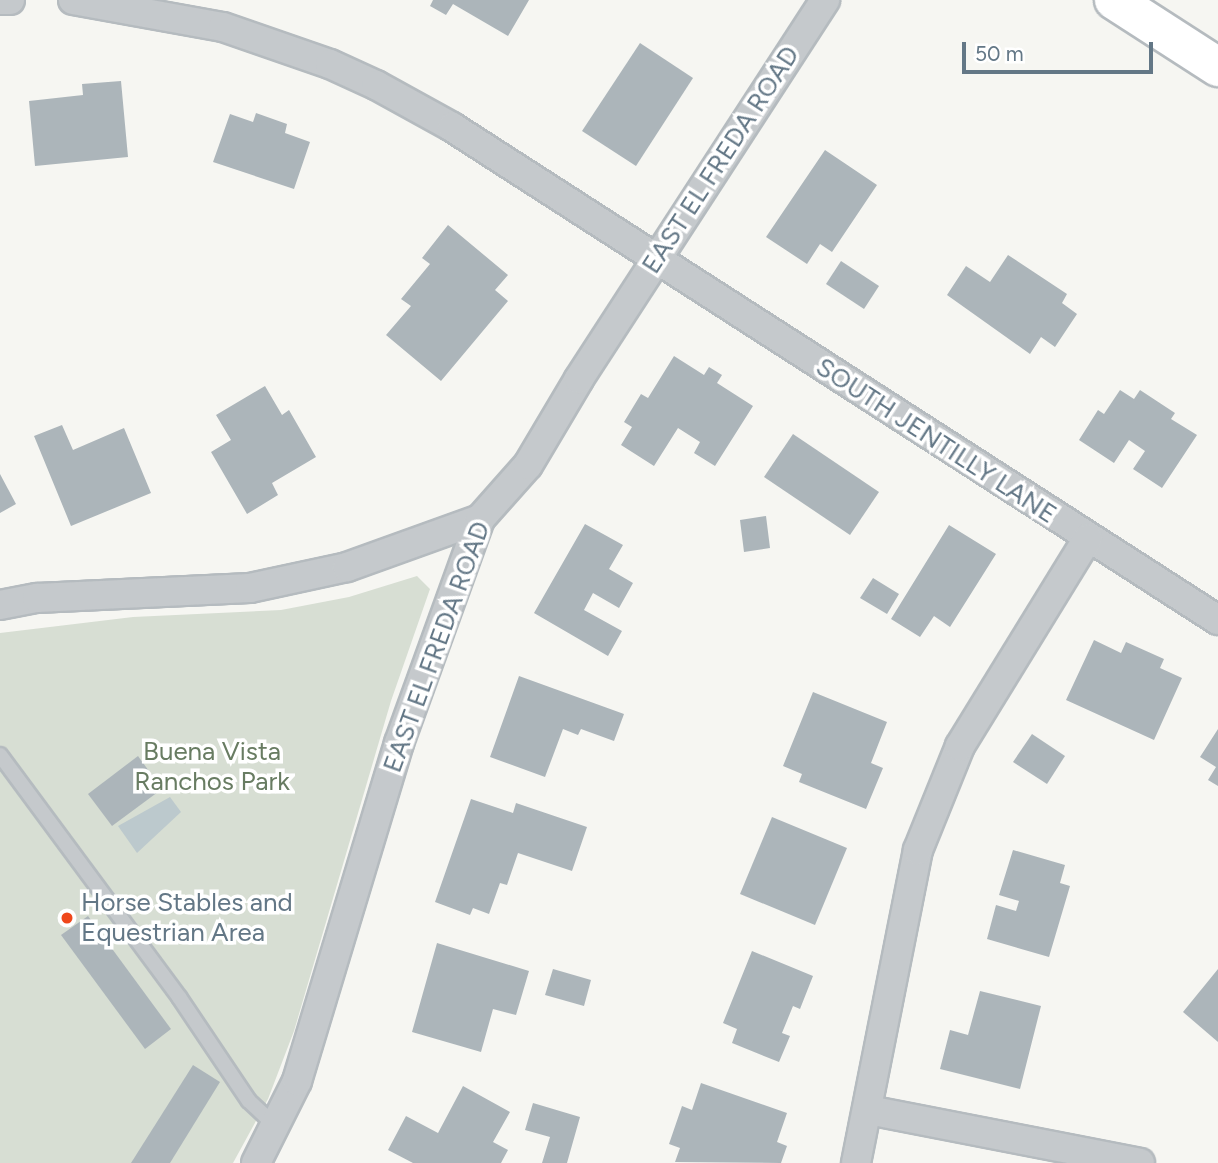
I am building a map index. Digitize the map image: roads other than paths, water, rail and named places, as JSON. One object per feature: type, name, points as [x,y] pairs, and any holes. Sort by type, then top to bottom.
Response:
[{"type":"main road","points":[[1115,0],[1218,67]]},
{"type":"street","points":[[0,0],[10,0]]},
{"type":"street","name":"SOUTH JENTILLY LANE","points":[[73,0],[186,10],[223,27],[330,64],[376,85],[452,127],[655,261],[1218,620]]},
{"type":"street","name":"EAST EL FREDA ROAD","points":[[256,1163],[296,1081],[400,743],[480,519],[528,465],[655,261],[825,0]]},
{"type":"street","points":[[0,605],[37,598],[250,588],[347,567],[480,519]]},
{"type":"street","points":[[856,1163],[869,1110],[918,850],[960,746],[1088,538]]},
{"type":"street","points":[[869,1110],[1140,1163]]},
{"type":"lane","points":[[0,755],[179,997],[249,1101],[275,1125]]},
{"type":"place","name":"Horse Stables and Equestrian Area","points":[[67,918]]},
{"type":"park label","name":"Buena Vista Ranchos Park","points":[[212,767]]}]
